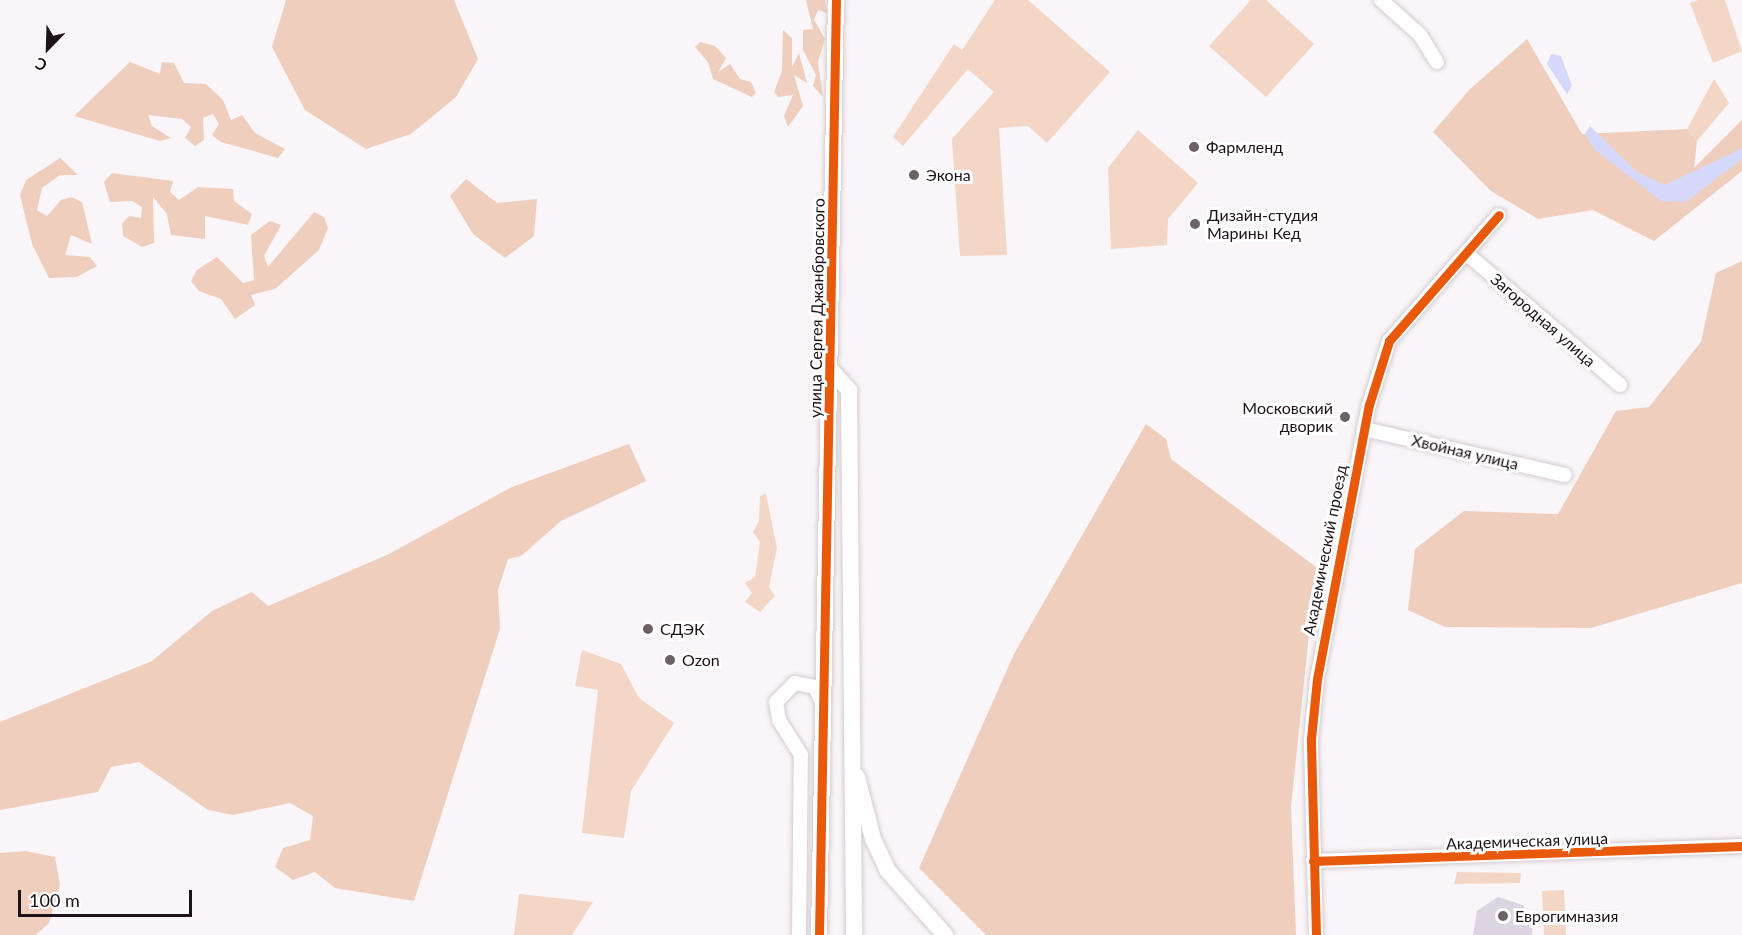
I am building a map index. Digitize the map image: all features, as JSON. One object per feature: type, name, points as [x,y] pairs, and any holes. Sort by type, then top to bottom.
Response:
[{"type":"street","name":"улица Сергея Джанбровского","points":[[819,935],[821,700],[828,617],[837,0]]},
{"type":"street","points":[[1380,0],[1420,35],[1437,62]]},
{"type":"street","name":"Академический проезд","points":[[1316,935],[1313,861],[1317,679],[1364,429],[1389,341],[1499,215]]},
{"type":"street","name":"Загородная улица","points":[[1466,253],[1620,385]]},
{"type":"street","points":[[831,369],[849,390],[849,752],[854,935]]},
{"type":"street","name":"Хвойная улица","points":[[1364,429],[1565,475]]},
{"type":"street","points":[[806,684],[825,654]]},
{"type":"street","points":[[800,935],[801,755],[778,720],[776,702],[786,687],[806,684],[815,687],[821,700]]},
{"type":"street","points":[[849,752],[873,839],[888,871],[945,935]]},
{"type":"street","name":"Академическая улица","points":[[1313,861],[1742,846]]},
{"type":"shaded area","points":[[286,0],[454,0],[478,59],[456,97],[411,134],[366,149],[305,110],[272,47]]},
{"type":"shaded area","points":[[806,0],[825,0],[827,13],[818,10],[814,20],[825,39],[818,62],[823,97],[813,86],[816,75],[803,50],[803,30],[813,29]]},
{"type":"shaded area","points":[[995,0],[1028,0],[1110,72],[1047,143],[1028,126],[999,128],[1007,255],[960,256],[952,139],[994,92],[968,69],[903,146],[893,137],[954,44],[962,50]]},
{"type":"shaded area","points":[[1251,0],[1266,0],[1314,44],[1266,97],[1209,46]]},
{"type":"shaded area","points":[[1698,0],[1725,0],[1742,51],[1713,63],[1690,3]]},
{"type":"shaded area","points":[[783,30],[792,38],[792,67],[799,53],[807,83],[794,75],[803,106],[788,127],[784,116],[793,95],[778,97],[774,92],[782,71]]},
{"type":"shaded area","points":[[1527,39],[1582,134],[1687,129],[1697,141],[1694,168],[1742,120],[1742,171],[1654,241],[1593,210],[1538,219],[1491,191],[1433,132],[1470,89]]},
{"type":"shaded area","points":[[700,42],[715,46],[726,58],[718,72],[730,64],[740,79],[751,82],[756,93],[752,97],[713,79],[708,62],[695,47]]},
{"type":"shaded area","points":[[130,62],[160,74],[162,62],[174,63],[184,83],[206,84],[223,100],[231,120],[242,115],[255,133],[285,149],[278,158],[221,142],[212,135],[219,124],[213,114],[203,118],[204,140],[195,146],[185,138],[191,127],[182,119],[148,115],[152,126],[171,138],[160,141],[74,116]]},
{"type":"shaded area","points":[[1714,79],[1729,103],[1697,141],[1687,129]]},
{"type":"shaded area","points":[[1138,130],[1198,183],[1168,219],[1167,245],[1111,249],[1108,168]]},
{"type":"shaded area","points":[[60,158],[78,175],[60,175],[42,188],[37,210],[47,216],[61,200],[71,197],[82,202],[92,244],[71,235],[65,255],[90,257],[97,266],[77,277],[49,278],[32,244],[20,195],[26,180]]},
{"type":"shaded area","points":[[112,173],[173,181],[170,192],[179,200],[198,187],[233,189],[234,201],[252,214],[248,225],[205,216],[205,239],[171,235],[167,214],[153,197],[154,243],[142,247],[123,236],[122,224],[129,216],[141,218],[142,207],[132,201],[110,202],[104,182]]},
{"type":"shaded area","points":[[466,179],[497,203],[537,199],[534,236],[505,258],[473,234],[450,196]]},
{"type":"shaded area","points":[[314,212],[324,217],[328,228],[319,250],[275,289],[251,295],[255,305],[235,319],[221,299],[199,291],[191,281],[197,270],[217,257],[243,283],[254,280],[251,235],[270,221],[281,225],[264,256],[268,267]]},
{"type":"shaded area","points":[[1742,261],[1742,583],[1591,628],[1445,627],[1408,610],[1415,549],[1464,511],[1558,514],[1616,411],[1649,407],[1701,342],[1716,273]]},
{"type":"shaded area","points":[[1146,424],[1166,439],[1171,459],[1316,567],[1291,807],[1296,935],[986,935],[919,868],[1014,654]]},
{"type":"shaded area","points":[[629,444],[646,481],[561,521],[521,556],[508,559],[498,590],[500,629],[414,901],[335,888],[315,872],[293,880],[275,867],[283,848],[310,840],[313,816],[290,803],[233,815],[208,810],[139,762],[111,767],[98,792],[0,810],[0,722],[152,661],[212,611],[252,592],[268,606],[387,555],[512,487]]},
{"type":"shaded area","points":[[766,494],[777,548],[769,587],[775,596],[760,612],[745,602],[752,593],[745,583],[755,577],[760,542],[753,532],[759,521],[760,496]]},
{"type":"shaded area","points":[[582,650],[621,664],[639,698],[674,723],[631,791],[624,838],[582,833],[598,690],[575,686]]},
{"type":"shaded area","points":[[26,851],[55,857],[60,885],[49,923],[36,935],[0,935],[0,853]]},
{"type":"shaded area","points":[[1457,872],[1521,873],[1520,883],[1454,884]]},
{"type":"shaded area","points":[[1564,890],[1566,935],[1544,935],[1542,891]]},
{"type":"shaded area","points":[[519,894],[593,902],[572,935],[514,935]]},
{"type":"water","points":[[1551,54],[1561,56],[1572,86],[1567,94],[1547,64]]},
{"type":"water","points":[[1590,126],[1637,172],[1665,185],[1742,148],[1742,159],[1686,202],[1661,201],[1595,150],[1585,134]]},
{"type":"building","name":"Еврогимназия","points":[[1498,897],[1523,905],[1533,920],[1532,935],[1473,935],[1477,911]]},
{"type":"cycle path","points":[[819,935],[836,0]]},
{"type":"cycle path","points":[[1316,935],[1311,739],[1317,679],[1369,405],[1389,341],[1499,215]]},
{"type":"cycle path","points":[[1313,861],[1742,846]]},
{"type":"place","name":"Фармленд","points":[[1194,147]]},
{"type":"place","name":"Экона","points":[[914,175]]},
{"type":"place","name":"Дизайн-студия Марины Кед","points":[[1195,224]]},
{"type":"place","name":"Московский дворик","points":[[1345,417]]},
{"type":"place","name":"СДЭК","points":[[648,629]]},
{"type":"place","name":"Ozon","points":[[670,660]]},
{"type":"place","name":"Еврогимназия","points":[[1503,916]]}]
